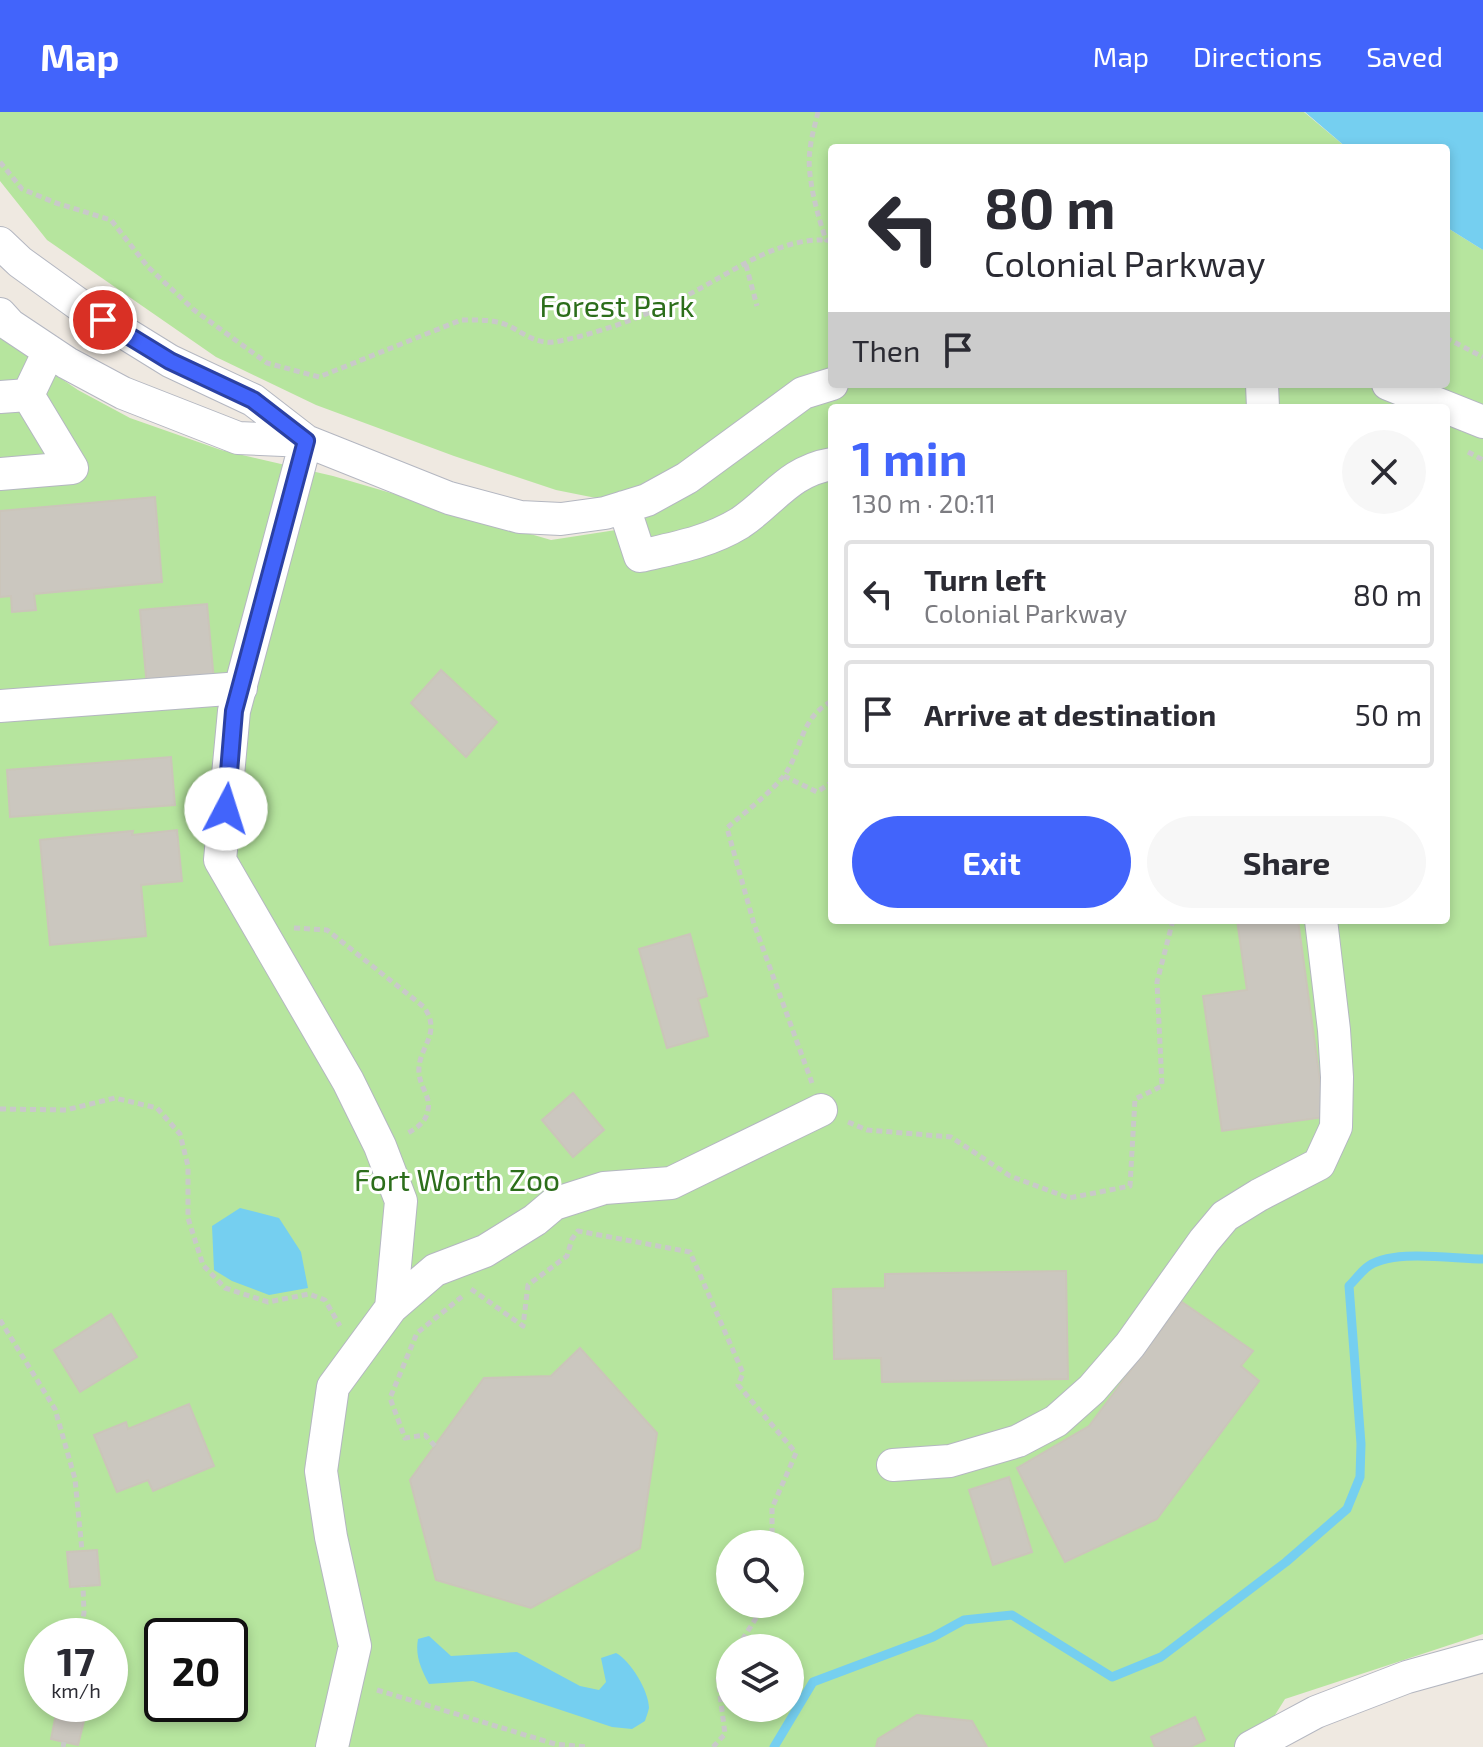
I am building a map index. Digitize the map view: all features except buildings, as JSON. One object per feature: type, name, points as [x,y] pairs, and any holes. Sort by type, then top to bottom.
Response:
[{"type":"street","points":[[0,243],[20,262],[81,306],[170,361],[253,400],[306,441],[449,498],[520,517],[561,519],[605,513],[647,500],[687,478],[803,393],[828,385]]},
{"type":"street","points":[[0,314],[10,325],[49,351],[123,393],[238,438],[306,441]]},
{"type":"street","points":[[0,474],[72,468],[14,396],[49,351]]},
{"type":"street","points":[[1398,388],[1438,404]]},
{"type":"street","points":[[1450,409],[1483,422]]},
{"type":"street","points":[[306,441],[234,711],[220,860],[348,1081],[382,1151],[401,1201],[392,1300]]},
{"type":"street","points":[[624,507],[640,556],[705,541],[763,506],[791,479],[828,465]]},
{"type":"street","points":[[0,706],[241,688]]},
{"type":"street","points":[[893,1465],[950,1461],[1018,1441],[1056,1421],[1092,1389],[1120,1356],[1225,1216],[1319,1164],[1336,1127],[1337,1077],[1321,924]]},
{"type":"street","points":[[332,1747],[355,1646],[331,1537],[321,1471],[333,1387],[392,1300],[435,1270],[485,1251],[535,1220],[554,1204],[604,1188],[671,1183],[821,1110]]},
{"type":"street","points":[[1251,1747],[1316,1712],[1407,1677],[1483,1656]]},
{"type":"path","points":[[818,112],[809,162],[821,225],[828,238]]},
{"type":"path","points":[[0,162],[22,189],[111,220],[148,267],[194,310],[267,363],[319,377],[461,320],[484,319],[507,325],[539,342],[564,341],[602,330],[676,301],[765,254],[805,239],[828,240]]},
{"type":"path","points":[[746,265],[757,306]]},
{"type":"path","points":[[1450,340],[1483,357]]},
{"type":"path","points":[[828,703],[819,708],[801,737],[784,776],[727,828],[754,924],[821,1110],[867,1130],[951,1137],[1010,1176],[1069,1198],[1130,1186],[1135,1099],[1162,1086],[1157,982],[1172,924]]},
{"type":"path","points":[[784,776],[817,792],[828,785]]},
{"type":"path","points":[[254,920],[304,930],[327,930],[424,1007],[429,1015],[431,1033],[418,1072],[427,1097],[428,1113],[418,1127],[382,1151]]},
{"type":"path","points":[[0,1109],[66,1110],[115,1098],[157,1108],[180,1134],[188,1166],[188,1218],[203,1265],[225,1288],[268,1302],[309,1294],[325,1300],[340,1326],[392,1300]]},
{"type":"path","points":[[435,1446],[425,1435],[405,1438],[390,1398],[417,1333],[471,1289],[523,1326],[528,1285],[567,1256],[578,1231],[690,1252],[743,1373],[738,1385],[796,1453],[772,1508],[772,1530]]},
{"type":"path","points":[[0,1320],[55,1409],[75,1479],[82,1551]]},
{"type":"path","points":[[83,1586],[83,1618]]},
{"type":"path","points":[[348,1681],[555,1744],[587,1747]]},
{"type":"path","points":[[713,1747],[725,1734],[723,1722]]},
{"type":"green space","name":"Fort Worth Zoo","points":[[0,112],[1304,112],[1342,144],[828,144],[828,388],[1450,388],[1450,229],[1483,250],[1483,1634],[1285,1699],[1255,1747],[0,1747],[0,337],[78,390],[130,418],[221,450],[333,476],[551,540],[616,530],[661,511],[556,490],[454,456],[316,405],[216,357],[47,240],[0,181]]},
{"type":"water","points":[[1305,112],[1483,112],[1483,250],[1450,229],[1450,144],[1342,144]]},
{"type":"water","points":[[240,1208],[279,1218],[301,1252],[308,1288],[269,1295],[232,1281],[214,1270],[212,1226]]},
{"type":"water","points":[[429,1636],[451,1656],[517,1652],[580,1686],[599,1690],[606,1682],[601,1658],[616,1653],[633,1669],[646,1693],[649,1708],[645,1721],[632,1729],[612,1727],[473,1681],[429,1684],[419,1662],[417,1645],[418,1639]]},
{"type":"waterway","points":[[774,1747],[813,1682],[933,1637],[964,1620],[1012,1615],[1112,1677],[1161,1657],[1286,1562],[1347,1509],[1360,1477],[1361,1444],[1349,1286],[1366,1268],[1390,1258],[1483,1259]]},
{"type":"route","points":[[103,320],[170,361],[253,400],[306,441],[234,711],[226,809]]},
{"type":"park label","name":"Forest Park","points":[[617,305]]}]
